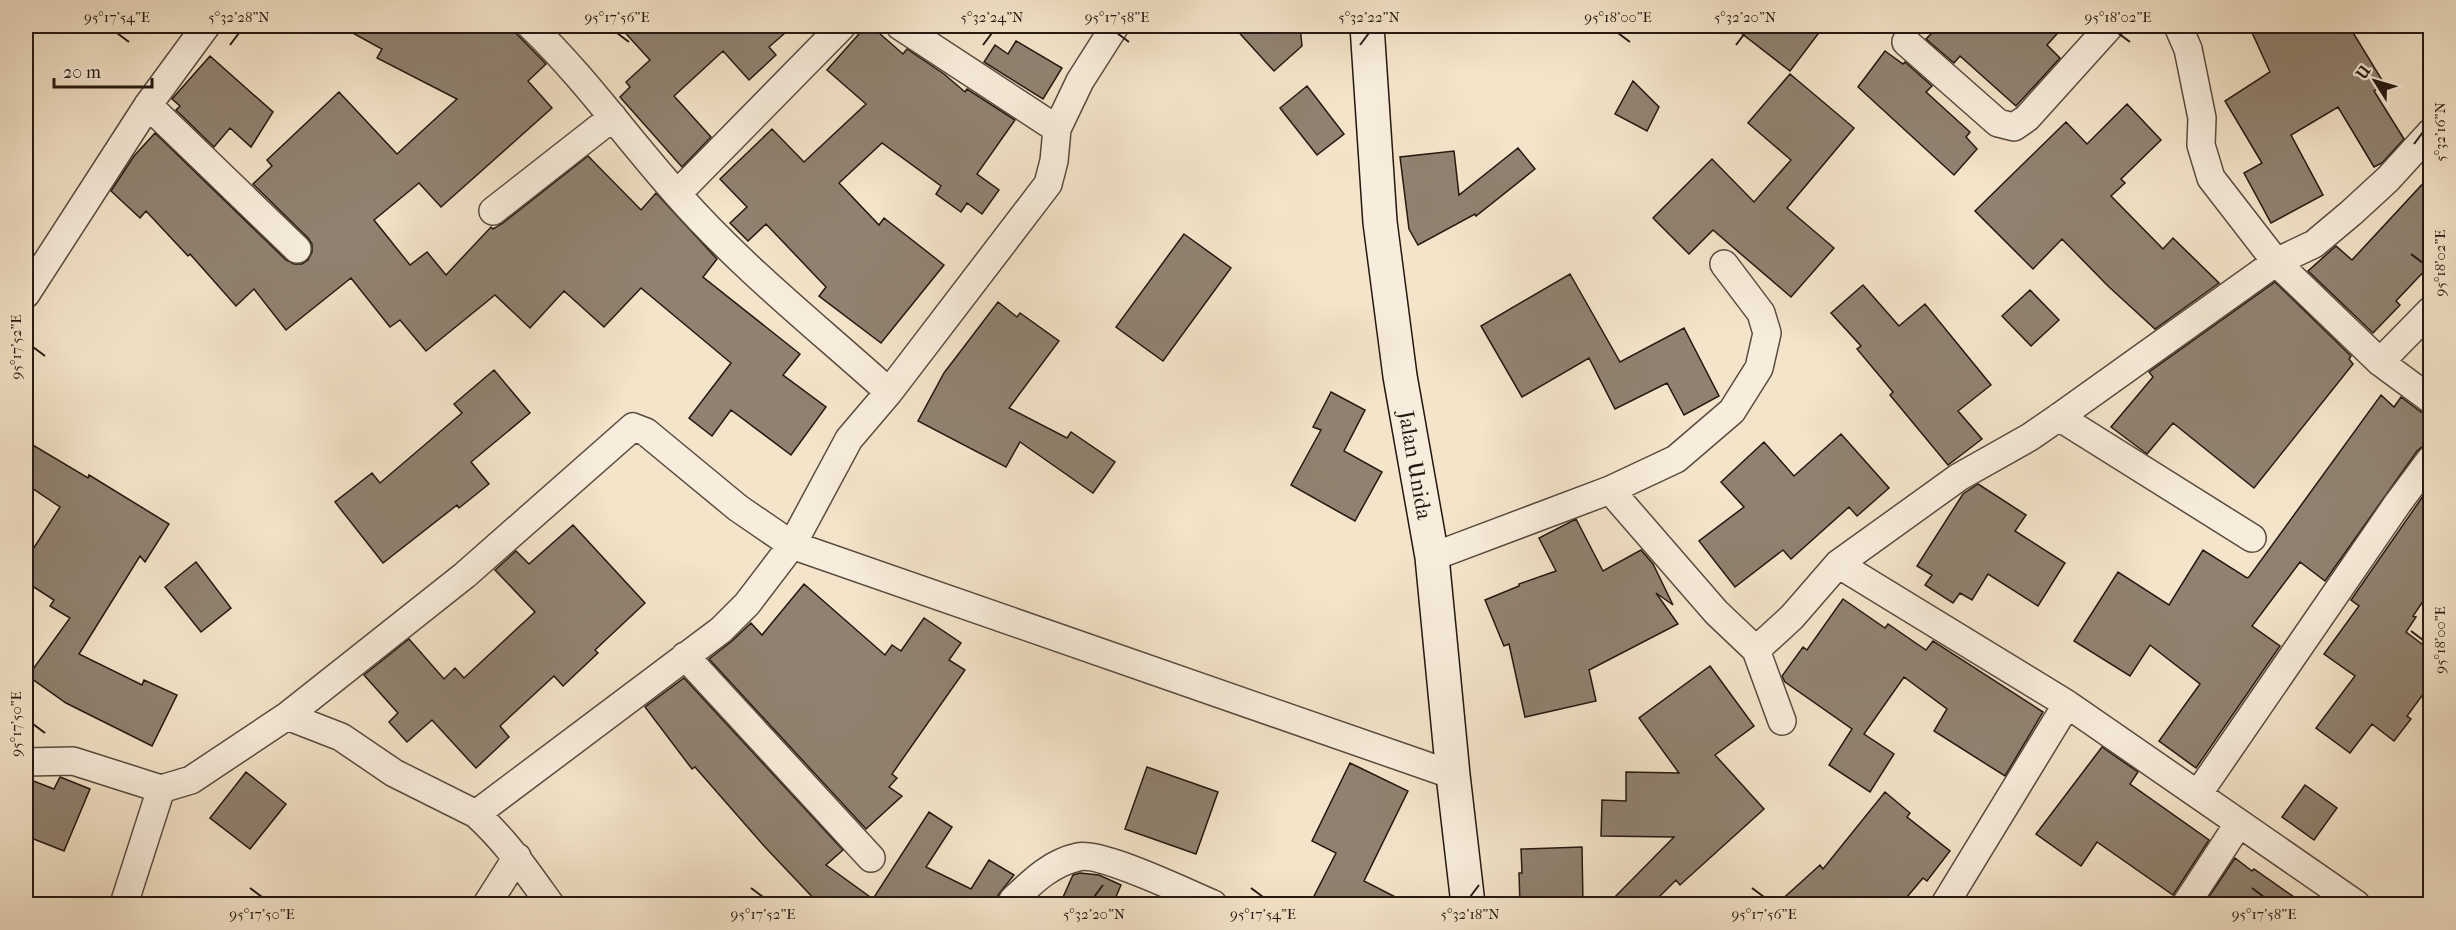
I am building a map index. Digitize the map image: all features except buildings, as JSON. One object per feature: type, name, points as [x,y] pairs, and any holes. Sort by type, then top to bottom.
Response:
[{"type":"street","points":[[26,294],[148,105],[206,26]]},
{"type":"street","points":[[531,26],[571,67],[677,194],[745,266],[890,392]]},
{"type":"street","points":[[677,194],[842,26]]},
{"type":"street","points":[[476,814],[721,630],[747,604],[792,545],[849,439],[890,392],[1048,184],[1054,161],[1057,129],[1080,81],[1115,26]]},
{"type":"street","name":"Jalan Unida","points":[[1367,26],[1380,222],[1400,376],[1432,557],[1468,904]]},
{"type":"street","points":[[1906,42],[1998,123],[2014,127],[2026,118],[2110,26]]},
{"type":"street","points":[[2178,26],[2188,50],[2202,117],[2201,145],[2211,178],[2276,262],[2380,362],[2430,399]]},
{"type":"street","points":[[904,27],[1057,129]]},
{"type":"street","points":[[148,105],[297,249]]},
{"type":"street","points":[[493,211],[613,117]]},
{"type":"street","points":[[1756,650],[1792,617],[1838,564],[1883,529],[1959,477],[2030,437],[2276,262],[2314,244],[2388,178],[2430,135]]},
{"type":"street","points":[[1432,557],[1610,490],[1676,459],[1732,411],[1760,368],[1767,333],[1761,313],[1724,264]]},
{"type":"street","points":[[2380,362],[2430,311]]},
{"type":"street","points":[[2059,417],[2252,538]]},
{"type":"street","points":[[26,762],[73,762],[161,789],[191,780],[287,716],[465,575],[633,428],[646,432],[738,508],[792,545],[1453,776]]},
{"type":"street","points":[[2198,794],[2430,460]]},
{"type":"street","points":[[1610,490],[1716,612],[1756,650],[1782,721]]},
{"type":"street","points":[[1838,564],[2067,704],[2356,904]]},
{"type":"street","points":[[685,656],[871,858]]},
{"type":"street","points":[[1945,904],[2067,704]]},
{"type":"street","points":[[287,716],[341,737],[394,773],[476,814],[517,856],[550,904]]},
{"type":"street","points":[[124,904],[161,789]]},
{"type":"street","points":[[2186,904],[2239,823]]},
{"type":"street","points":[[487,904],[517,856]]},
{"type":"street","points":[[1013,900],[1035,878],[1054,866],[1081,856],[1132,869],[1213,904]]}]
